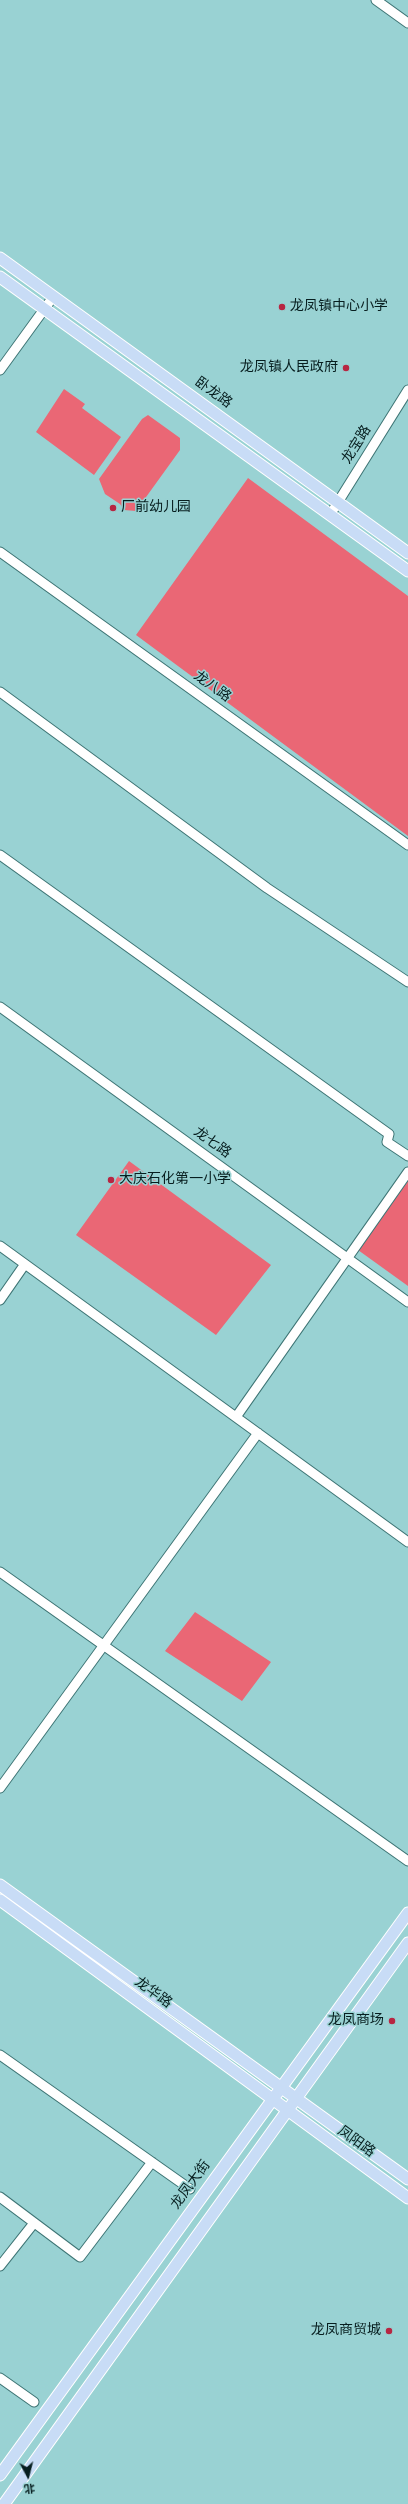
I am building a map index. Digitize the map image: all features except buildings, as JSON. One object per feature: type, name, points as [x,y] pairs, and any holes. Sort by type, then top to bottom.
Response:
[{"type":"main road","name":"卧龙路","points":[[0,258],[408,553]]},
{"type":"main road","points":[[0,277],[408,571]]},
{"type":"main road","points":[[0,1885],[408,2179]]},
{"type":"main road","name":"龙华路","points":[[0,1900],[287,2111]]},
{"type":"main road","name":"龙凤大街","points":[[0,2475],[408,1913]]},
{"type":"main road","points":[[4,2504],[408,1943]]},
{"type":"main road","name":"凤阳路","points":[[287,2111],[408,2198]]},
{"type":"street","points":[[376,0],[408,23]]},
{"type":"street","points":[[0,370],[53,297]]},
{"type":"street","name":"龙宝路","points":[[330,515],[408,390]]},
{"type":"street","name":"龙八路","points":[[0,552],[408,846]]},
{"type":"street","points":[[0,692],[267,888],[408,982]]},
{"type":"street","points":[[0,855],[368,1118],[389,1134],[387,1142],[408,1156]]},
{"type":"street","name":"龙七路","points":[[0,1007],[408,1302]]},
{"type":"street","points":[[236,1417],[408,1172]]},
{"type":"street","points":[[0,1246],[408,1542]]},
{"type":"street","points":[[0,1300],[25,1264]]},
{"type":"street","points":[[0,1788],[258,1433]]},
{"type":"street","points":[[0,1572],[408,1861]]},
{"type":"street","points":[[0,2055],[190,2189]]},
{"type":"street","points":[[0,2197],[80,2257],[152,2162]]},
{"type":"street","points":[[0,2266],[34,2223]]},
{"type":"street","points":[[0,2378],[34,2402]]},
{"type":"shaded area","points":[[64,389],[85,404],[82,408],[121,437],[94,475],[36,432]]},
{"type":"shaded area","points":[[148,415],[180,438],[180,450],[136,511],[124,510],[120,504],[105,494],[99,479],[142,419]]},
{"type":"shaded area","points":[[248,478],[408,596],[408,836],[136,635]]},
{"type":"shaded area","points":[[129,1161],[271,1265],[216,1335],[76,1235]]},
{"type":"shaded area","points":[[408,1181],[408,1286],[358,1250]]},
{"type":"shaded area","points":[[195,1612],[271,1662],[242,1701],[165,1651]]},
{"type":"place","name":"龙凤镇中心小学","points":[[282,307]]},
{"type":"place","name":"龙凤镇人民政府","points":[[346,368]]},
{"type":"place","name":"厂前幼儿园","points":[[113,508]]},
{"type":"place","name":"大庆石化第一小学","points":[[111,1180]]},
{"type":"place","name":"龙凤商场","points":[[392,2021]]},
{"type":"place","name":"龙凤商贸城","points":[[389,2331]]}]
